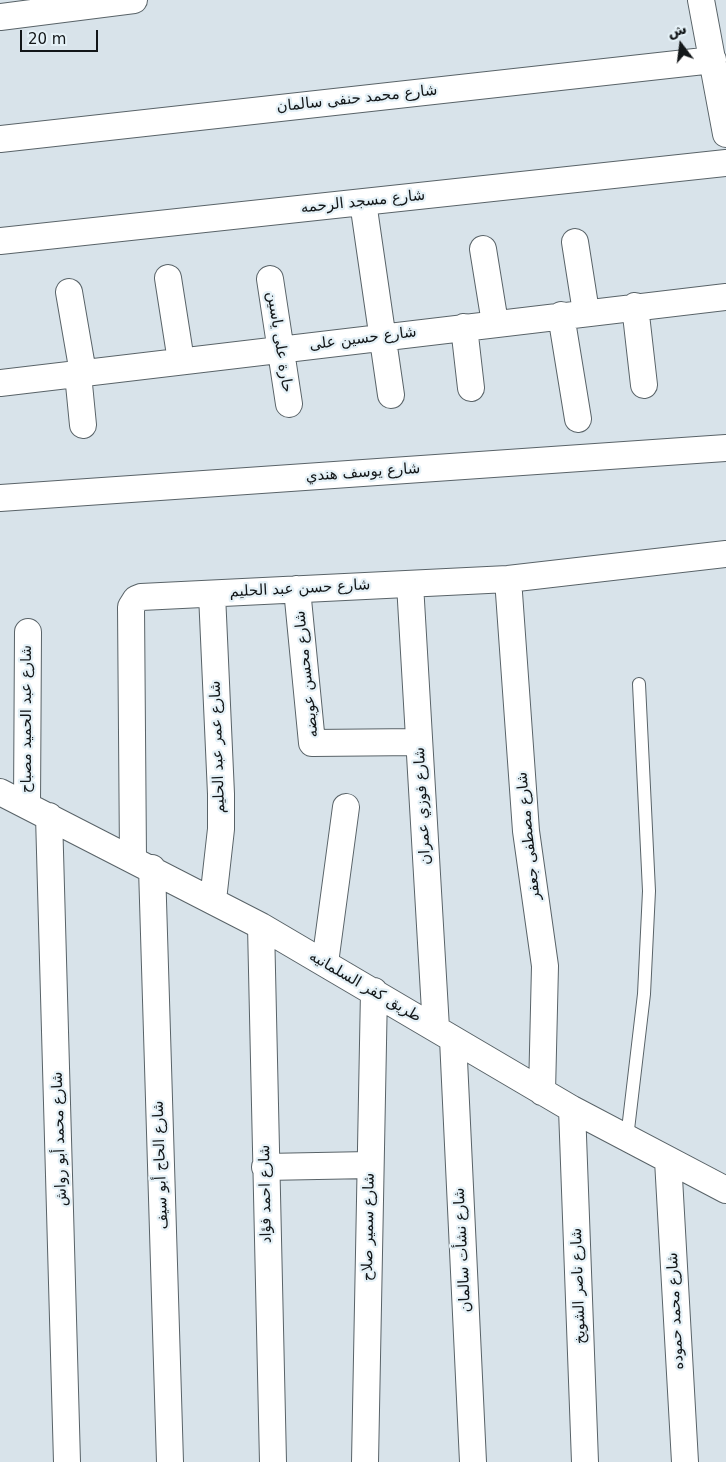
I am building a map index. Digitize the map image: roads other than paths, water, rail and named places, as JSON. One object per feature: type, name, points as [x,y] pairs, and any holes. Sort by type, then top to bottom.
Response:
[{"type":"street","points":[[0,17],[134,0]]},
{"type":"street","points":[[701,0],[718,68],[726,134]]},
{"type":"street","name":"شارع محمد حنفى سالمان","points":[[0,139],[718,68]]},
{"type":"street","name":"شارع مسجد الرحمه","points":[[0,241],[726,163]]},
{"type":"street","points":[[363,202],[390,395]]},
{"type":"street","points":[[575,242],[573,314],[578,419]]},
{"type":"street","points":[[483,248],[495,323]]},
{"type":"street","points":[[168,278],[181,361]]},
{"type":"street","name":"حارة على ياسين","points":[[270,280],[289,404]]},
{"type":"street","points":[[69,292],[80,374],[83,425]]},
{"type":"street","name":"شارع حسين على","points":[[0,383],[635,306],[726,297]]},
{"type":"street","points":[[635,306],[644,384]]},
{"type":"street","points":[[464,327],[471,388]]},
{"type":"street","name":"شارع يوسف هندي","points":[[0,498],[726,448]]},
{"type":"street","name":"شارع حسن عبد الحليم","points":[[142,864],[131,607],[132,602],[140,597],[508,579],[726,554]]},
{"type":"street","name":"شارع مصطفى جعفر","points":[[508,579],[526,831],[545,966],[542,1092]]},
{"type":"street","name":"شارع فوزي عمران","points":[[410,584],[419,742],[445,1034]]},
{"type":"street","name":"شارع محسن عويضه","points":[[298,589],[312,743],[419,742]]},
{"type":"street","name":"شارع عمر عبد الحليم","points":[[212,594],[222,794],[221,829],[213,900]]},
{"type":"street","name":"شارع عبد الحميد مصباح","points":[[28,632],[38,811]]},
{"type":"street","name":"طريق كفر السلمانيه","points":[[0,792],[262,926],[542,1092],[726,1190]]},
{"type":"street","points":[[325,963],[346,807]]},
{"type":"street","name":"شارع محمد أبو رواش","points":[[38,811],[67,1462]]},
{"type":"street","name":"شارع الحاج أبو سيف","points":[[142,864],[170,1462]]},
{"type":"street","name":"شارع احمد فؤاد","points":[[262,926],[265,1168],[273,1462]]},
{"type":"street","name":"شارع سمير صلاح","points":[[365,1462],[374,991]]},
{"type":"street","name":"شارع نشأت سالمان","points":[[445,1034],[473,1462]]},
{"type":"street","name":"شارع ناصر الشويخ","points":[[572,1109],[585,1462]]},
{"type":"street","name":"شارع محمد حموده","points":[[668,1160],[685,1462]]},
{"type":"street","points":[[265,1168],[370,1166]]},
{"type":"lane","points":[[627,1138],[644,994],[649,891],[639,684]]}]
